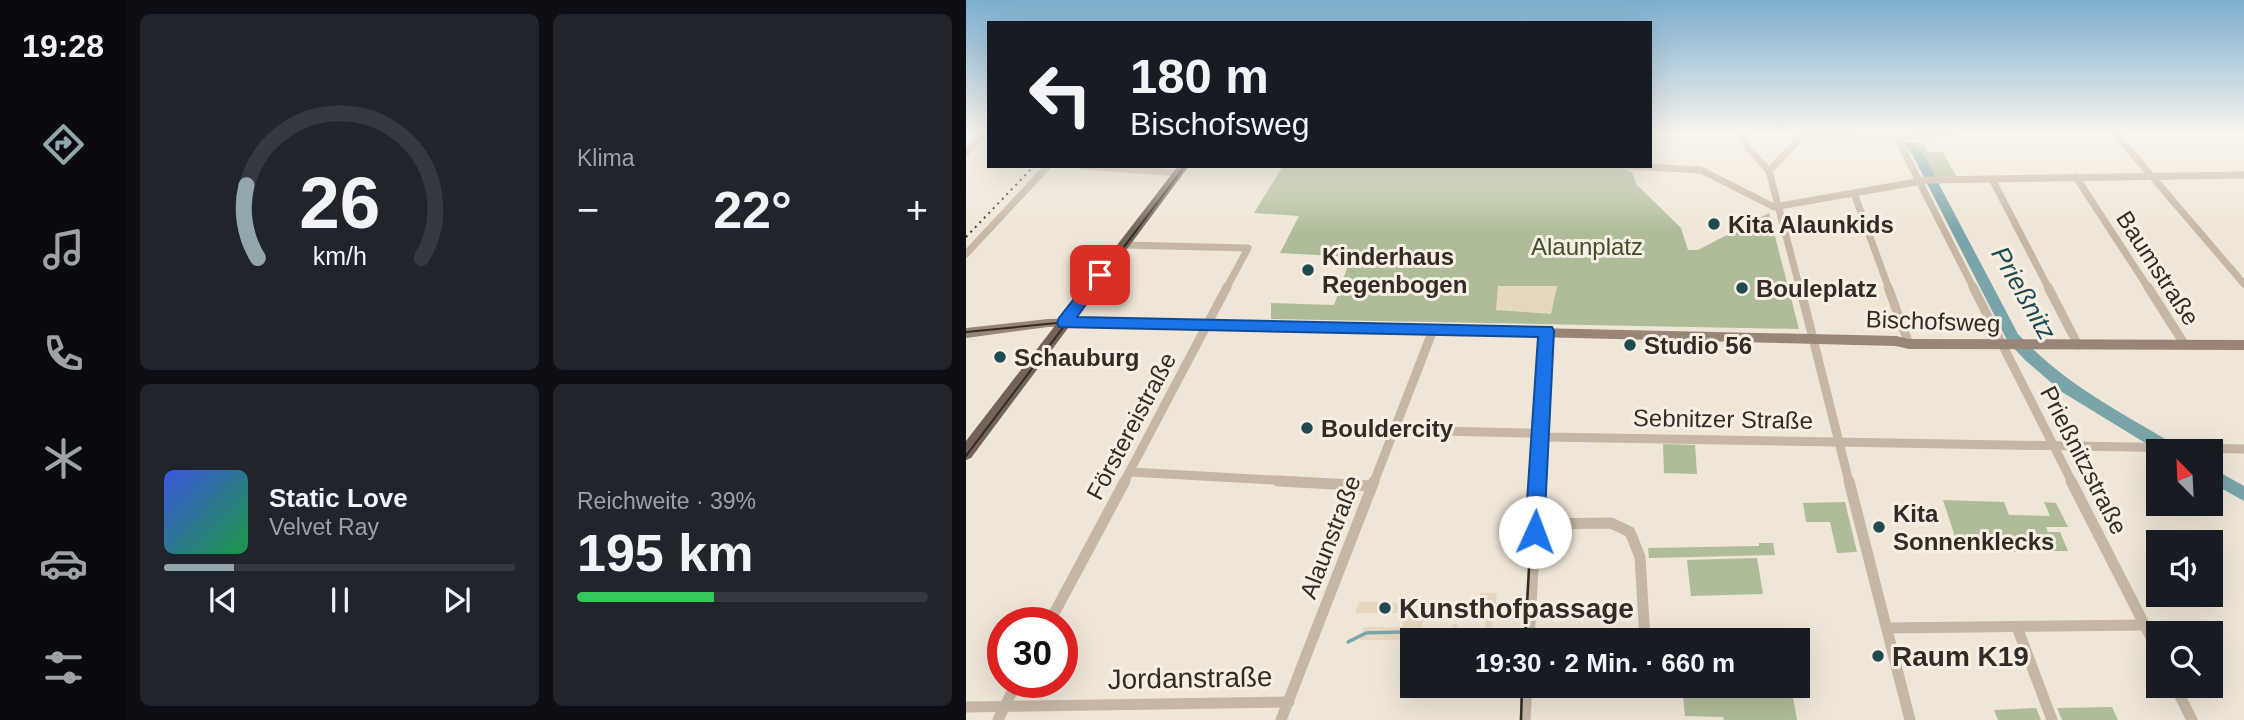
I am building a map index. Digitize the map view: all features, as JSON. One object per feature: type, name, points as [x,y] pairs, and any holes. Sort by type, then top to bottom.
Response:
[{"type":"main road","points":[[966,453],[1182,169]]},
{"type":"street","points":[[1764,166],[1769,171],[1779,207],[1910,720]]},
{"type":"street","points":[[1769,171],[1774,166]]},
{"type":"street","name":"Prießnitzstraße","points":[[1916,166],[1927,180],[2013,345],[2052,444],[2145,625]]},
{"type":"street","points":[[2143,166],[2244,284]]},
{"type":"street","points":[[1652,167],[1701,170],[1769,206],[1779,207],[1927,180],[2244,175]]},
{"type":"street","points":[[966,254],[1046,168]]},
{"type":"street","points":[[1149,168],[1182,169]]},
{"type":"street","name":"Baumstraße","points":[[2076,177],[2185,345]]},
{"type":"street","points":[[1992,179],[2078,345]]},
{"type":"street","points":[[1854,193],[1909,344]]},
{"type":"street","name":"Förstereistraße","points":[[1058,607],[1248,248],[1124,245]]},
{"type":"street","points":[[966,333],[1064,323],[1546,331],[1530,628]]},
{"type":"street","name":"Alaunstraße","points":[[1281,720],[1433,330]]},
{"type":"street","name":"Bischofsweg","points":[[1546,331],[1789,338],[1814,345],[2244,345]]},
{"type":"street","name":"Sebnitzer Straße","points":[[1393,430],[1529,433],[1539,436],[1606,438],[2244,449]]},
{"type":"street","points":[[1131,472],[1372,486]]},
{"type":"street","points":[[1534,524],[1603,522],[1618,524],[1630,532],[1640,557],[1644,628]]},
{"type":"street","points":[[1886,628],[2145,625]]},
{"type":"street","points":[[2017,627],[2052,720]]},
{"type":"street","points":[[998,720],[1009,698]]},
{"type":"street","points":[[1525,720],[1526,698]]},
{"type":"street","points":[[2181,698],[2192,720]]},
{"type":"street","name":"Jordanstraße","points":[[966,707],[1289,702]]},
{"type":"green space","points":[[1927,166],[1950,166],[1956,176],[1933,177]]},
{"type":"green space","name":"Alaunplatz","points":[[1282,168],[1624,168],[1632,172],[1636,184],[1681,228],[1688,250],[1698,250],[1769,213],[1799,329],[1271,319],[1271,303],[1334,305],[1351,257],[1280,253],[1299,216],[1254,213]]},
{"type":"green space","points":[[1663,444],[1695,445],[1697,474],[1664,473]]},
{"type":"green space","points":[[1943,500],[2004,502],[2009,515],[2050,516],[2044,502],[2056,503],[2068,527],[2046,527],[2048,532],[2060,532],[2068,551],[1960,552]]},
{"type":"green space","points":[[1845,502],[1857,552],[1837,553],[1830,522],[1806,522],[1803,503]]},
{"type":"green space","points":[[1759,543],[1773,543],[1775,555],[1649,558],[1648,548],[1759,546]]},
{"type":"green space","points":[[1757,558],[1763,594],[1691,596],[1687,560]]},
{"type":"green space","points":[[1683,698],[1793,698],[1797,720],[1724,720],[1723,717],[1685,716]]},
{"type":"green space","points":[[2112,707],[2118,720],[2062,720],[2057,708]]},
{"type":"green space","points":[[2036,708],[2041,720],[1998,720],[1994,710]]},
{"type":"shaded area","points":[[1498,286],[1557,286],[1551,314],[1496,310]]},
{"type":"shaded area","points":[[1480,593],[1497,593],[1492,628],[1485,628],[1486,615],[1478,615]]},
{"type":"shaded area","points":[[1359,602],[1415,603],[1413,613],[1355,613]]},
{"type":"shaded area","points":[[1405,614],[1424,614],[1422,628],[1362,632],[1364,627],[1402,627]]},
{"type":"shaded area","points":[[1400,633],[1400,640],[1360,640],[1361,636]]},
{"type":"waterway","name":"Prießnitz","points":[[1924,166],[2013,338],[2029,356],[2067,388],[2152,439]]},
{"type":"waterway","name":"Prießnitz","points":[[2223,482],[2244,494]]},
{"type":"waterway","points":[[1348,642],[1366,633],[1400,632]]},
{"type":"tram line","points":[[1067,322],[1183,168]]},
{"type":"tram line","points":[[1067,322],[1088,320],[1523,330],[1536,333],[1542,345],[1534,482]]},
{"type":"tram line","points":[[966,332],[1067,322]]},
{"type":"tram line","points":[[966,456],[1067,322]]},
{"type":"tram line","points":[[1526,628],[1534,481]]},
{"type":"tram line","points":[[1521,720],[1522,698]]},
{"type":"railway","points":[[966,237],[1032,168]]},
{"type":"place","name":"Kita Alaunkids","points":[[1714,224]]},
{"type":"place","name":"Kinderhaus Regenbogen","points":[[1308,270]]},
{"type":"place","name":"Bouleplatz","points":[[1742,288]]},
{"type":"place","name":"Studio 56","points":[[1630,345]]},
{"type":"place","name":"Schauburg","points":[[1000,357]]},
{"type":"place","name":"Bouldercity","points":[[1307,428]]},
{"type":"place","name":"Kita Sonnenklecks","points":[[1879,527]]},
{"type":"place","name":"Kunsthofpassage","points":[[1385,608]]},
{"type":"place","name":"Raum K19","points":[[1878,656]]},
{"type":"route","points":[[1100,275],[1064,323],[1546,331],[1535,532]]}]
